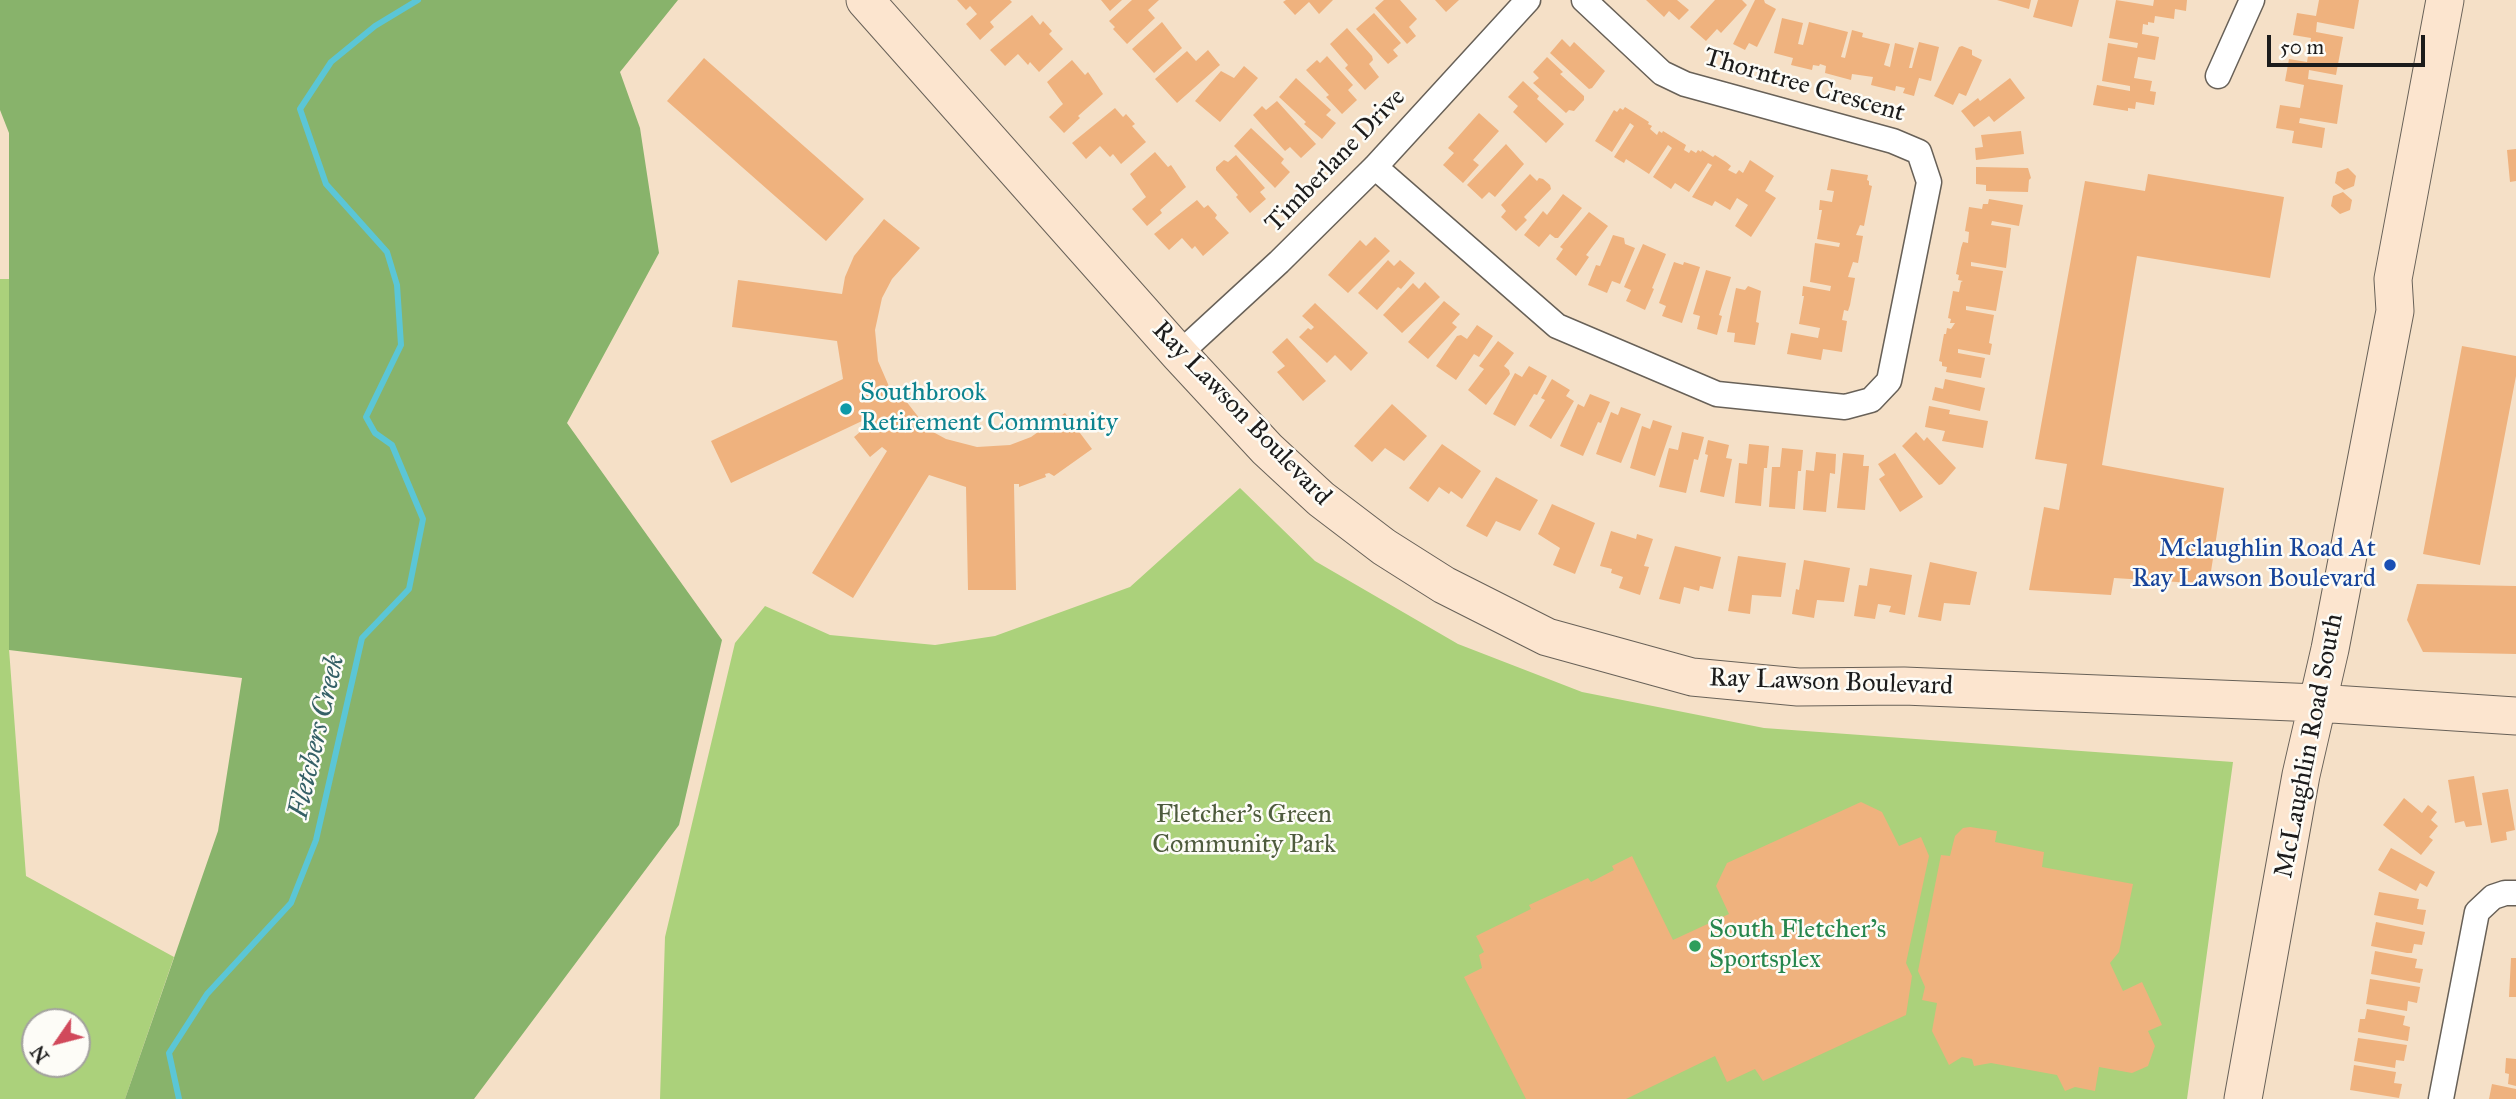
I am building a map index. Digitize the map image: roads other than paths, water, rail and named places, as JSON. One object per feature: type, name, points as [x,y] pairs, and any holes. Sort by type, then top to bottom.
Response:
[{"type":"street","name":"Ray Lawson Boulevard","points":[[865,0],[1179,354],[1267,449],[1321,499],[1384,547],[1444,584],[1547,637],[1692,677],[1798,687],[1904,686],[2317,704],[2516,716]]},
{"type":"street","name":"Timberlane Drive","points":[[1179,354],[1279,262],[1375,167],[1528,0]]},
{"type":"street","name":"Thorntree Crescent","points":[[1375,167],[1557,326],[1717,394],[1845,407],[1871,400],[1888,381],[1929,182],[1919,152],[1893,141],[1685,84],[1662,73],[1584,0]]},
{"type":"street","points":[[2218,76],[2252,0]]},
{"type":"street","name":"McLaughlin Road South","points":[[2243,1099],[2301,775],[2395,311],[2393,279],[2445,0]]},
{"type":"street","name":"McLaughlin Road South","points":[[2395,311],[2411,284],[2437,162],[2466,0]]},
{"type":"street","points":[[2441,1099],[2477,912],[2493,897],[2505,892],[2516,892]]},
{"type":"waterway","name":"Fletchers Creek","points":[[179,1099],[169,1053],[207,994],[291,903],[316,840],[362,638],[409,589],[423,519],[392,445],[375,433],[366,417],[401,345],[397,285],[387,252],[326,184],[300,109],[331,62],[375,26],[418,0]]},
{"type":"place","name":"Southbrook Retirement Community","points":[[846,409]]},
{"type":"place","name":"Mclaughlin Road At Ray Lawson Boulevard","points":[[2390,565]]},
{"type":"place","name":"South Fletcher's Sportsplex","points":[[1695,946]]},
{"type":"park label","name":"Fletcher's Green Community Park","points":[[1244,831]]}]
